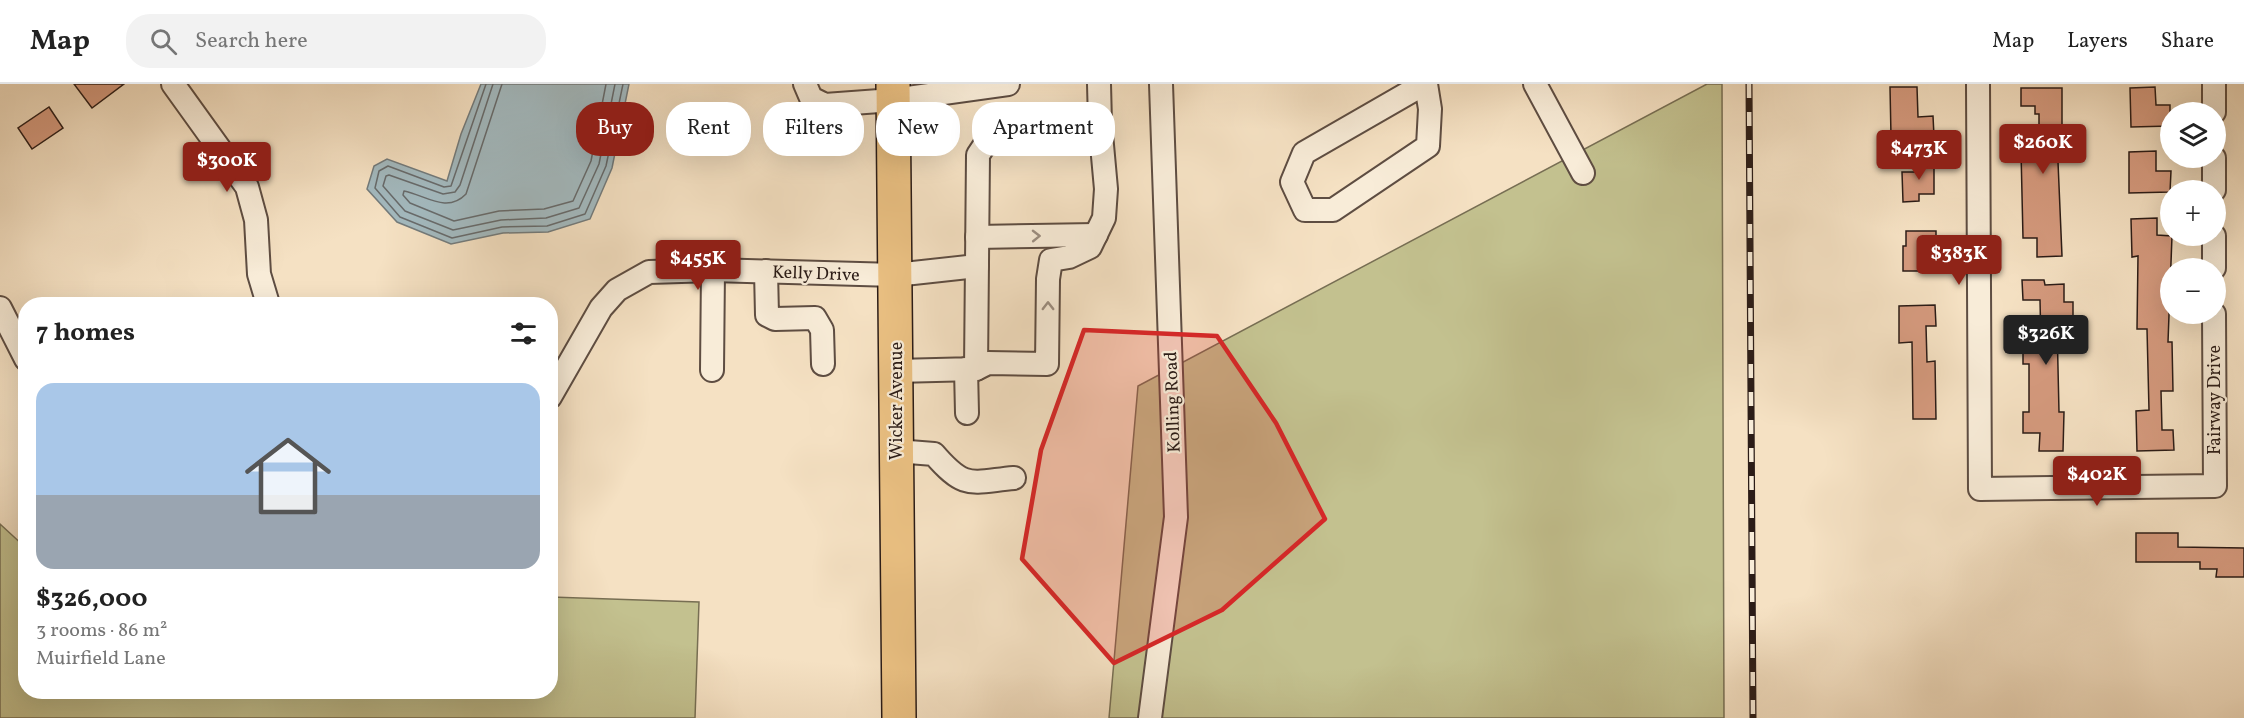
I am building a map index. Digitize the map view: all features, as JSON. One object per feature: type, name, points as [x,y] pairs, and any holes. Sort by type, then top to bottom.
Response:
[{"type":"highway","name":"Wicker Avenue","points":[[893,92],[899,718]]},
{"type":"street","points":[[173,84],[247,187],[255,220],[259,274],[266,297]]},
{"type":"street","points":[[805,84],[811,98],[825,105],[893,92],[1008,84]]},
{"type":"street","points":[[1099,84],[1099,102]]},
{"type":"street","name":"Kolling Road","points":[[1150,718],[1176,517],[1161,84]]},
{"type":"street","points":[[1425,84],[1430,109],[1428,146],[1333,210],[1305,210],[1292,182],[1304,153],[1425,84]]},
{"type":"street","points":[[1535,84],[1583,173]]},
{"type":"street","name":"Fairway Drive","points":[[1978,84],[1980,489],[2215,486],[2214,324]]},
{"type":"street","points":[[2214,84],[2214,102]]},
{"type":"street","points":[[967,413],[977,266],[978,156]]},
{"type":"street","points":[[896,372],[971,369],[988,363],[1047,364],[1048,279],[1051,260],[1069,256],[1090,247],[1096,235],[1104,218],[1106,189],[1103,156]]},
{"type":"street","points":[[977,237],[1096,235]]},
{"type":"street","name":"Kelly Drive","points":[[558,383],[601,308],[617,290],[649,272],[713,270],[895,275],[977,266]]},
{"type":"street","points":[[712,370],[713,270]]},
{"type":"street","points":[[766,271],[767,315],[775,319],[815,318],[822,330],[823,364]]},
{"type":"street","points":[[0,308],[18,343]]},
{"type":"street","points":[[896,451],[934,454],[952,475],[964,482],[1014,478]]},
{"type":"highlighted area","points":[[1084,330],[1217,336],[1276,423],[1325,519],[1222,610],[1114,663],[1022,559],[1041,450]]},
{"type":"shaded area","points":[[1707,84],[1722,84],[1724,718],[1109,718],[1138,386]]},
{"type":"shaded area","points":[[0,524],[18,541],[18,699],[558,699],[558,597],[699,602],[695,718],[0,718]]},
{"type":"water","points":[[481,84],[629,84],[625,102],[576,102],[576,156],[614,156],[612,168],[590,219],[548,232],[503,233],[451,244],[397,222],[367,189],[374,166],[387,159],[447,181],[461,134]]},
{"type":"building","points":[[74,84],[124,84],[92,108]]},
{"type":"building","points":[[1890,87],[1917,87],[1918,117],[1933,116],[1934,136],[1891,136]]},
{"type":"building","points":[[2155,87],[2156,105],[2160,105],[2160,126],[2131,127],[2130,88]]},
{"type":"building","points":[[2021,88],[2062,88],[2062,128],[2051,128],[2052,162],[2058,162],[2062,256],[2037,257],[2037,238],[2023,238],[2021,151],[2039,151],[2039,114],[2035,114],[2035,106],[2021,106]]},
{"type":"building","points":[[49,107],[63,128],[32,149],[18,128]]},
{"type":"building","points":[[2156,151],[2156,171],[2171,171],[2171,180],[2160,180],[2160,192],[2129,193],[2129,152]]},
{"type":"building","points":[[1934,160],[1934,194],[1919,194],[1919,201],[1903,202],[1902,172],[1916,172],[1916,161]]},
{"type":"building","points":[[2157,218],[2157,235],[2160,235],[2160,246],[2172,246],[2171,258],[2160,258],[2160,324],[2169,324],[2168,342],[2172,342],[2173,391],[2161,391],[2162,430],[2173,430],[2174,450],[2137,451],[2136,411],[2149,410],[2147,329],[2137,329],[2138,256],[2132,257],[2131,219]]},
{"type":"building","points":[[1906,231],[1936,231],[1936,271],[1903,271],[1903,246],[1906,246]]},
{"type":"building","points":[[2022,280],[2044,280],[2045,285],[2064,284],[2064,302],[2073,302],[2073,318],[2063,318],[2063,323],[2057,324],[2059,412],[2064,412],[2063,451],[2039,451],[2040,433],[2023,433],[2023,412],[2029,412],[2029,364],[2023,364],[2023,345],[2041,345],[2040,300],[2023,300]]},
{"type":"building","points":[[1935,305],[1936,326],[1926,326],[1927,362],[1935,361],[1936,419],[1913,419],[1912,342],[1899,343],[1899,306]]},
{"type":"building","points":[[2136,533],[2178,533],[2178,547],[2244,548],[2244,577],[2216,577],[2217,569],[2200,569],[2200,562],[2136,562]]},
{"type":"railway","points":[[1749,84],[1753,718]]}]
